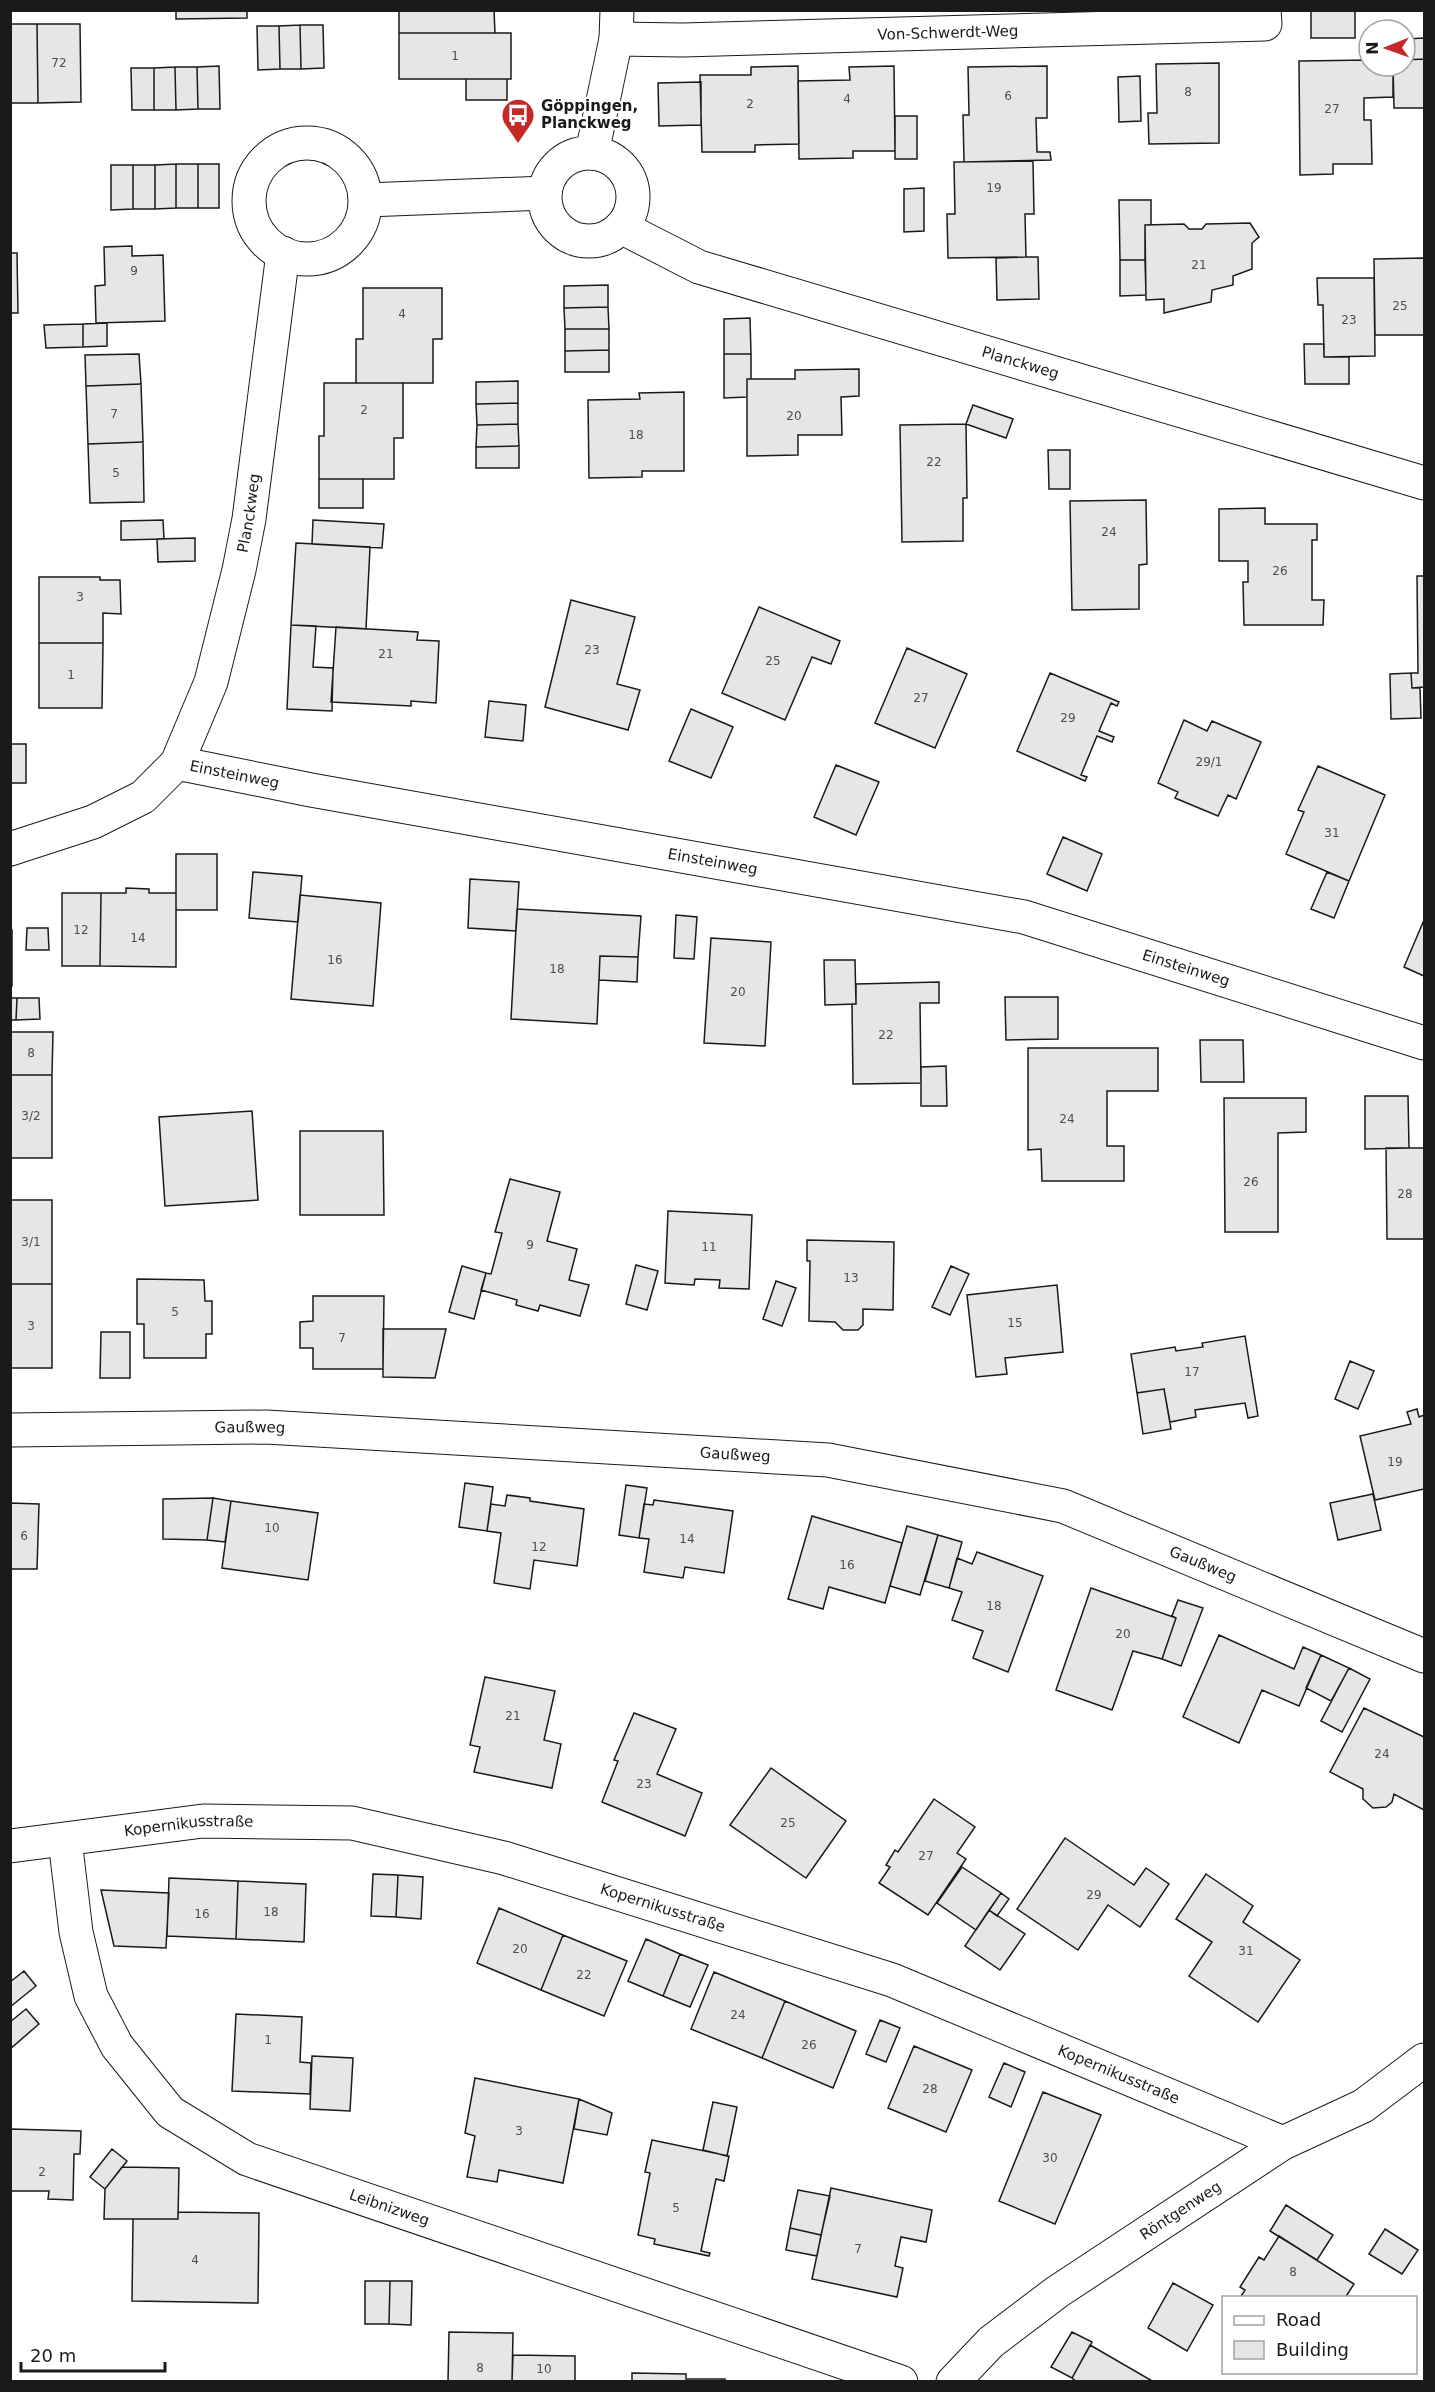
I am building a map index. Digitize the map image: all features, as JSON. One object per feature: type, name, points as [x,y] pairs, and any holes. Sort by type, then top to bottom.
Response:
[{"type":"street","name":"Von-Schwerdt-Weg","points":[[617,25],[683,40],[1265,24],[1264,10]]},
{"type":"street","points":[[592,153],[617,25]]},
{"type":"street","points":[[298,143],[318,143],[336,150],[352,163],[362,180],[366,200],[362,219],[353,237],[338,250],[320,258],[300,259],[283,253],[267,243],[250,211],[250,193],[256,175],[266,160],[281,149],[298,143]]},
{"type":"street","points":[[592,153],[618,164],[629,181],[632,201],[629,215],[621,227],[611,235],[598,240],[585,241],[571,238],[551,220],[546,207],[545,194],[548,180],[555,169],[566,160],[592,153]]},
{"type":"street","points":[[366,200],[545,194]]},
{"type":"street","name":"Planckweg","points":[[621,227],[699,267],[1425,483]]},
{"type":"street","name":"Planckweg","points":[[177,763],[211,682],[239,570],[249,519],[283,253]]},
{"type":"street","name":"Einsteinweg","points":[[10,849],[93,822],[143,797],[177,763],[323,792],[1024,917],[1425,1042]]},
{"type":"street","name":"Gaußweg","points":[[10,1430],[266,1427],[828,1460],[1063,1506],[1425,1656]]},
{"type":"street","name":"Kopernikusstraße","points":[[10,1846],[203,1821],[352,1823],[504,1858],[892,1980],[1283,2143]]},
{"type":"street","name":"Leibnizweg","points":[[65,1840],[76,1932],[91,1996],[117,2046],[170,2112],[247,2159],[901,2382]]},
{"type":"street","name":"Röntgenweg","points":[[953,2382],[991,2342],[1056,2292],[1283,2143],[1363,2106],[1425,2060]]},
{"type":"building","points":[[176,10],[247,10],[247,18],[176,19]]},
{"type":"building","points":[[399,10],[494,10],[495,33],[399,33]]},
{"type":"building","points":[[1311,10],[1355,10],[1355,38],[1311,38]]},
{"type":"building","points":[[10,24],[37,24],[38,103],[10,103]]},
{"type":"building","points":[[37,24],[80,24],[81,102],[38,103]]},
{"type":"building","points":[[300,25],[301,69],[280,69],[279,26]]},
{"type":"building","points":[[300,25],[323,25],[324,68],[301,69]]},
{"type":"building","points":[[257,26],[279,26],[280,69],[258,70]]},
{"type":"building","points":[[399,33],[511,33],[511,79],[399,79]]},
{"type":"building","points":[[1417,38],[1424,38],[1424,59],[1417,59]]},
{"type":"building","points":[[1417,59],[1424,59],[1424,108],[1394,108],[1393,78],[1417,78]]},
{"type":"building","points":[[1357,60],[1357,78],[1393,78],[1393,97],[1364,98],[1364,120],[1371,120],[1372,164],[1333,164],[1333,174],[1300,175],[1299,61]]},
{"type":"building","points":[[1219,63],[1219,143],[1149,144],[1148,113],[1157,113],[1156,64]]},
{"type":"building","points":[[219,66],[220,109],[198,109],[197,67]]},
{"type":"building","points":[[798,66],[799,144],[755,145],[755,152],[702,152],[700,75],[751,75],[751,67]]},
{"type":"building","points":[[894,66],[895,151],[853,151],[853,158],[799,159],[798,81],[850,80],[849,67]]},
{"type":"building","points":[[1047,66],[1047,118],[1036,118],[1037,152],[1050,152],[1051,160],[964,162],[963,115],[969,115],[968,67]]},
{"type":"building","points":[[175,67],[176,110],[154,110],[154,68]]},
{"type":"building","points":[[175,67],[197,67],[198,109],[176,110]]},
{"type":"building","points":[[131,68],[154,68],[154,110],[132,110]]},
{"type":"building","points":[[1140,76],[1141,121],[1119,122],[1118,77]]},
{"type":"building","points":[[466,79],[507,79],[507,100],[466,100]]},
{"type":"building","points":[[701,82],[701,125],[659,126],[658,83]]},
{"type":"building","points":[[895,116],[917,116],[917,159],[895,159]]},
{"type":"building","points":[[1033,161],[1034,214],[1025,214],[1026,257],[948,258],[947,214],[955,214],[954,162]]},
{"type":"building","points":[[176,164],[176,208],[155,209],[155,165]]},
{"type":"building","points":[[176,164],[198,164],[198,208],[176,208]]},
{"type":"building","points":[[198,164],[219,164],[219,208],[198,208]]},
{"type":"building","points":[[111,165],[133,165],[133,209],[111,210]]},
{"type":"building","points":[[133,165],[155,165],[155,209],[133,209]]},
{"type":"building","points":[[924,188],[924,231],[904,232],[904,189]]},
{"type":"building","points":[[1119,200],[1151,200],[1151,225],[1145,225],[1145,260],[1120,260]]},
{"type":"building","points":[[1250,223],[1259,237],[1252,243],[1252,269],[1233,276],[1233,285],[1212,290],[1211,302],[1164,313],[1164,299],[1146,300],[1145,225],[1184,224],[1189,229],[1202,229],[1206,224]]},
{"type":"building","points":[[132,246],[132,256],[163,255],[165,321],[96,323],[95,286],[105,285],[104,247]]},
{"type":"building","points":[[10,253],[17,253],[18,313],[10,313]]},
{"type":"building","points":[[1038,257],[1039,299],[997,300],[996,258]]},
{"type":"building","points":[[1424,258],[1424,335],[1375,335],[1374,259]]},
{"type":"building","points":[[1120,260],[1145,260],[1146,295],[1120,296]]},
{"type":"building","points":[[1317,278],[1374,278],[1375,356],[1324,357],[1323,305],[1318,305]]},
{"type":"building","points":[[608,285],[608,307],[564,308],[564,286]]},
{"type":"building","points":[[363,288],[442,288],[442,339],[433,339],[433,383],[356,383],[356,339],[363,339]]},
{"type":"building","points":[[608,307],[609,329],[565,329],[564,308]]},
{"type":"building","points":[[750,318],[751,354],[724,354],[724,319]]},
{"type":"building","points":[[107,323],[107,346],[83,347],[83,324]]},
{"type":"building","points":[[83,324],[83,347],[46,348],[44,325]]},
{"type":"building","points":[[565,329],[609,329],[609,350],[565,351]]},
{"type":"building","points":[[1304,344],[1324,344],[1324,357],[1349,357],[1349,384],[1305,384]]},
{"type":"building","points":[[609,350],[609,372],[565,372],[565,351]]},
{"type":"building","points":[[139,354],[141,384],[86,386],[85,355]]},
{"type":"building","points":[[724,354],[751,354],[751,379],[747,379],[747,397],[724,398]]},
{"type":"building","points":[[859,369],[859,396],[841,397],[842,435],[798,435],[798,455],[747,456],[747,379],[795,379],[795,370]]},
{"type":"building","points":[[518,381],[518,403],[476,404],[476,382]]},
{"type":"building","points":[[324,383],[403,383],[403,438],[394,438],[394,479],[319,479],[319,436],[324,436]]},
{"type":"building","points":[[141,384],[143,442],[88,444],[86,386]]},
{"type":"building","points":[[684,392],[684,471],[642,471],[642,477],[589,478],[588,400],[640,399],[639,393]]},
{"type":"building","points":[[518,403],[518,424],[477,425],[476,404]]},
{"type":"building","points":[[973,405],[1013,419],[1006,438],[966,424]]},
{"type":"building","points":[[518,424],[519,446],[476,447],[477,425]]},
{"type":"building","points":[[966,424],[967,498],[963,498],[963,541],[902,542],[900,425]]},
{"type":"building","points":[[143,442],[144,502],[90,503],[88,444]]},
{"type":"building","points":[[519,446],[519,468],[476,468],[476,447]]},
{"type":"building","points":[[1048,450],[1070,450],[1070,489],[1049,489]]},
{"type":"building","points":[[319,479],[363,479],[363,508],[319,508]]},
{"type":"building","points":[[1146,500],[1147,564],[1139,565],[1139,609],[1072,610],[1070,501]]},
{"type":"building","points":[[1265,508],[1265,524],[1317,524],[1317,540],[1312,540],[1312,600],[1324,600],[1323,625],[1244,625],[1243,582],[1248,582],[1248,561],[1219,561],[1219,509]]},
{"type":"building","points":[[163,520],[164,539],[121,540],[121,521]]},
{"type":"building","points":[[313,520],[384,524],[382,548],[312,544]]},
{"type":"building","points":[[195,538],[195,561],[158,562],[157,539]]},
{"type":"building","points":[[296,543],[370,547],[366,629],[291,625]]},
{"type":"building","points":[[1417,576],[1424,576],[1424,687],[1412,688],[1411,673],[1418,673]]},
{"type":"building","points":[[39,577],[100,577],[100,580],[120,580],[121,614],[103,613],[103,643],[39,643]]},
{"type":"building","points":[[571,600],[635,617],[617,684],[640,690],[628,730],[545,707]]},
{"type":"building","points":[[759,607],[840,641],[831,664],[812,657],[785,720],[722,693]]},
{"type":"building","points":[[291,625],[316,626],[313,667],[333,668],[332,711],[287,709]]},
{"type":"building","points":[[336,627],[418,632],[417,640],[439,641],[436,703],[411,701],[411,706],[331,702]]},
{"type":"building","points":[[39,643],[103,643],[102,708],[39,708]]},
{"type":"building","points":[[907,648],[967,674],[935,748],[875,723]]},
{"type":"building","points":[[1050,673],[1119,702],[1117,706],[1111,703],[1099,731],[1114,737],[1112,742],[1097,736],[1081,775],[1087,777],[1085,781],[1017,751]]},
{"type":"building","points":[[1411,673],[1412,688],[1420,688],[1421,718],[1391,719],[1390,674]]},
{"type":"building","points":[[489,701],[526,705],[523,741],[485,737]]},
{"type":"building","points":[[691,709],[733,727],[711,778],[669,761]]},
{"type":"building","points":[[1184,720],[1207,731],[1212,721],[1261,742],[1236,799],[1228,795],[1218,816],[1175,798],[1178,792],[1158,783]]},
{"type":"building","points":[[10,744],[26,744],[26,783],[10,783]]},
{"type":"building","points":[[836,765],[879,782],[856,835],[814,817]]},
{"type":"building","points":[[1318,766],[1385,795],[1349,881],[1286,854],[1304,812],[1298,810]]},
{"type":"building","points":[[1063,837],[1102,854],[1087,891],[1047,874]]},
{"type":"building","points":[[176,854],[217,854],[217,910],[176,910]]},
{"type":"building","points":[[253,872],[302,876],[298,922],[249,918]]},
{"type":"building","points":[[1327,872],[1349,881],[1334,918],[1311,909]]},
{"type":"building","points":[[470,879],[519,882],[516,931],[468,928]]},
{"type":"building","points":[[126,888],[149,889],[149,893],[176,893],[176,967],[100,966],[101,893],[126,893]]},
{"type":"building","points":[[62,893],[101,893],[100,966],[62,966]]},
{"type":"building","points":[[300,895],[381,903],[373,1006],[291,999]]},
{"type":"building","points":[[517,909],[641,916],[638,957],[600,956],[597,1024],[511,1019]]},
{"type":"building","points":[[676,915],[697,917],[694,959],[674,958]]},
{"type":"building","points":[[1424,920],[1424,976],[1404,967]]},
{"type":"building","points":[[27,928],[48,928],[49,950],[26,950]]},
{"type":"building","points":[[10,930],[12,930],[12,986],[10,986]]},
{"type":"building","points":[[711,938],[771,942],[765,1046],[704,1043]]},
{"type":"building","points":[[600,956],[638,957],[637,982],[599,980]]},
{"type":"building","points":[[824,960],[855,960],[856,1004],[825,1005]]},
{"type":"building","points":[[939,982],[939,1003],[920,1003],[921,1083],[853,1084],[852,1004],[856,1004],[856,984]]},
{"type":"building","points":[[1005,997],[1058,997],[1058,1039],[1006,1040]]},
{"type":"building","points":[[10,998],[17,998],[16,1020],[10,1020]]},
{"type":"building","points":[[17,998],[39,998],[40,1019],[16,1020]]},
{"type":"building","points":[[10,1032],[53,1032],[52,1075],[10,1075]]},
{"type":"building","points":[[1200,1040],[1243,1040],[1244,1082],[1201,1082]]},
{"type":"building","points":[[1028,1048],[1158,1048],[1158,1091],[1107,1091],[1107,1146],[1124,1146],[1124,1181],[1042,1181],[1041,1149],[1028,1150]]},
{"type":"building","points":[[946,1066],[947,1106],[921,1106],[921,1067]]},
{"type":"building","points":[[10,1075],[52,1075],[52,1158],[10,1158]]},
{"type":"building","points":[[1365,1096],[1408,1096],[1409,1148],[1365,1149]]},
{"type":"building","points":[[1224,1098],[1306,1098],[1306,1132],[1278,1133],[1278,1232],[1225,1232]]},
{"type":"building","points":[[252,1111],[258,1200],[165,1206],[159,1117]]},
{"type":"building","points":[[300,1131],[383,1131],[384,1215],[300,1215]]},
{"type":"building","points":[[1386,1148],[1424,1148],[1424,1239],[1387,1239]]},
{"type":"building","points":[[510,1179],[560,1192],[547,1241],[577,1249],[569,1280],[589,1285],[580,1316],[540,1305],[538,1311],[516,1305],[517,1300],[481,1290],[486,1273],[491,1274],[502,1233],[495,1232]]},
{"type":"building","points":[[10,1200],[52,1200],[52,1284],[10,1284]]},
{"type":"building","points":[[668,1211],[752,1215],[749,1289],[719,1288],[720,1280],[695,1279],[694,1285],[665,1283]]},
{"type":"building","points":[[807,1240],[894,1242],[893,1310],[863,1309],[863,1325],[858,1330],[843,1330],[835,1322],[809,1321],[810,1261],[807,1261]]},
{"type":"building","points":[[636,1265],[658,1271],[647,1310],[626,1304]]},
{"type":"building","points":[[462,1266],[486,1273],[474,1319],[449,1312]]},
{"type":"building","points":[[951,1266],[969,1274],[950,1315],[932,1307]]},
{"type":"building","points":[[137,1279],[204,1280],[205,1301],[212,1301],[212,1334],[206,1334],[206,1358],[144,1358],[144,1324],[137,1324]]},
{"type":"building","points":[[776,1281],[796,1288],[782,1326],[763,1319]]},
{"type":"building","points":[[10,1284],[52,1284],[52,1368],[10,1368]]},
{"type":"building","points":[[1057,1285],[1063,1352],[1005,1358],[1007,1374],[976,1377],[967,1295]]},
{"type":"building","points":[[313,1296],[384,1296],[383,1369],[313,1369],[313,1348],[300,1348],[300,1322],[313,1321]]},
{"type":"building","points":[[383,1329],[446,1329],[435,1378],[383,1377]]},
{"type":"building","points":[[101,1332],[130,1332],[130,1378],[100,1378]]},
{"type":"building","points":[[1245,1336],[1258,1416],[1248,1418],[1245,1403],[1195,1410],[1196,1417],[1170,1422],[1164,1389],[1137,1393],[1131,1354],[1175,1347],[1176,1351],[1203,1347],[1202,1343]]},
{"type":"building","points":[[1350,1361],[1374,1371],[1358,1409],[1335,1399]]},
{"type":"building","points":[[1164,1389],[1171,1429],[1143,1434],[1137,1393]]},
{"type":"building","points":[[1417,1409],[1419,1417],[1424,1415],[1424,1489],[1375,1500],[1360,1436],[1411,1424],[1407,1412]]},
{"type":"building","points":[[465,1483],[493,1487],[487,1531],[459,1527]]},
{"type":"building","points":[[626,1485],[647,1488],[639,1538],[619,1535]]},
{"type":"building","points":[[1373,1494],[1381,1530],[1338,1540],[1330,1503]]},
{"type":"building","points":[[507,1495],[584,1509],[577,1566],[534,1560],[530,1589],[494,1583],[501,1533],[487,1531],[491,1504],[505,1506]]},
{"type":"building","points":[[213,1498],[207,1540],[163,1539],[163,1499]]},
{"type":"building","points":[[213,1498],[231,1501],[225,1542],[207,1540]]},
{"type":"building","points":[[654,1500],[733,1511],[724,1573],[685,1567],[683,1578],[644,1572],[649,1539],[639,1538],[644,1504],[653,1505]]},
{"type":"building","points":[[231,1501],[318,1513],[308,1580],[222,1568]]},
{"type":"building","points":[[10,1503],[39,1504],[37,1569],[10,1569]]},
{"type":"building","points":[[812,1516],[902,1543],[885,1603],[829,1587],[823,1609],[788,1599]]},
{"type":"building","points":[[907,1526],[938,1535],[920,1595],[890,1586]]},
{"type":"building","points":[[938,1535],[962,1542],[949,1588],[925,1581]]},
{"type":"building","points":[[977,1552],[1043,1576],[1008,1672],[973,1658],[983,1631],[952,1620],[962,1592],[949,1588],[957,1558],[972,1564]]},
{"type":"building","points":[[1091,1588],[1176,1618],[1162,1659],[1133,1651],[1112,1710],[1056,1690]]},
{"type":"building","points":[[1178,1600],[1203,1608],[1181,1666],[1162,1659],[1176,1618],[1172,1616]]},
{"type":"building","points":[[1219,1635],[1294,1669],[1303,1647],[1321,1655],[1299,1706],[1262,1690],[1239,1743],[1183,1717]]},
{"type":"building","points":[[1321,1655],[1349,1668],[1331,1701],[1306,1688]]},
{"type":"building","points":[[1349,1668],[1370,1679],[1342,1732],[1321,1721]]},
{"type":"building","points":[[485,1677],[555,1691],[544,1740],[561,1744],[552,1788],[474,1772],[480,1747],[470,1745]]},
{"type":"building","points":[[1364,1708],[1424,1737],[1424,1810],[1394,1794],[1392,1802],[1386,1807],[1373,1808],[1363,1799],[1363,1789],[1330,1772]]},
{"type":"building","points":[[634,1713],[676,1729],[657,1774],[702,1793],[685,1836],[602,1802],[618,1761],[614,1760]]},
{"type":"building","points":[[771,1768],[846,1821],[806,1878],[730,1825]]},
{"type":"building","points":[[934,1799],[975,1827],[957,1853],[966,1859],[928,1915],[879,1883],[890,1867],[886,1865],[895,1850],[898,1852]]},
{"type":"building","points":[[1065,1838],[1134,1885],[1146,1868],[1169,1884],[1140,1927],[1108,1905],[1078,1950],[1017,1909]]},
{"type":"building","points":[[962,1867],[1001,1893],[976,1930],[937,1903]]},
{"type":"building","points":[[373,1874],[398,1875],[396,1917],[371,1916]]},
{"type":"building","points":[[1206,1874],[1253,1906],[1243,1922],[1300,1960],[1258,2022],[1189,1976],[1212,1942],[1176,1919]]},
{"type":"building","points":[[398,1875],[423,1877],[421,1919],[396,1917]]},
{"type":"building","points":[[169,1878],[238,1881],[236,1939],[167,1936]]},
{"type":"building","points":[[238,1881],[306,1884],[304,1942],[236,1939]]},
{"type":"building","points":[[101,1890],[169,1893],[166,1948],[114,1946]]},
{"type":"building","points":[[1001,1893],[1009,1899],[997,1916],[989,1910]]},
{"type":"building","points":[[499,1908],[563,1935],[541,1990],[477,1963]]},
{"type":"building","points":[[989,1910],[1025,1934],[1000,1970],[965,1946]]},
{"type":"building","points":[[563,1935],[627,1961],[604,2016],[541,1990]]},
{"type":"building","points":[[646,1939],[680,1954],[663,1996],[628,1981]]},
{"type":"building","points":[[680,1954],[708,1965],[690,2007],[663,1996]]},
{"type":"building","points":[[24,1971],[36,1986],[10,2007],[10,1982]]},
{"type":"building","points":[[714,1972],[785,2001],[762,2058],[691,2029]]},
{"type":"building","points":[[785,2001],[856,2031],[833,2088],[762,2058]]},
{"type":"building","points":[[26,2009],[39,2024],[10,2049],[10,2022]]},
{"type":"building","points":[[236,2014],[302,2017],[300,2062],[311,2063],[310,2094],[232,2091]]},
{"type":"building","points":[[880,2020],[900,2028],[886,2062],[866,2054]]},
{"type":"building","points":[[914,2046],[972,2070],[946,2132],[888,2108]]},
{"type":"building","points":[[312,2056],[353,2058],[350,2111],[310,2109]]},
{"type":"building","points":[[1004,2063],[1025,2072],[1011,2107],[989,2097]]},
{"type":"building","points":[[475,2078],[579,2099],[563,2183],[499,2170],[497,2182],[467,2177],[475,2136],[465,2133]]},
{"type":"building","points":[[1043,2092],[1101,2115],[1055,2224],[999,2201]]},
{"type":"building","points":[[579,2099],[612,2113],[607,2135],[574,2129]]},
{"type":"building","points":[[713,2102],[737,2107],[727,2156],[703,2150]]},
{"type":"building","points":[[10,2129],[81,2131],[80,2154],[74,2154],[73,2200],[48,2199],[49,2191],[10,2191]]},
{"type":"building","points":[[652,2140],[729,2156],[724,2181],[716,2179],[701,2251],[710,2253],[709,2256],[654,2244],[655,2239],[638,2235],[650,2173],[645,2172]]},
{"type":"building","points":[[112,2149],[127,2161],[105,2189],[90,2177]]},
{"type":"building","points":[[122,2167],[179,2168],[178,2219],[104,2219],[105,2189]]},
{"type":"building","points":[[831,2188],[932,2210],[926,2242],[901,2237],[895,2266],[903,2268],[897,2297],[812,2279]]},
{"type":"building","points":[[798,2190],[830,2196],[821,2235],[790,2228]]},
{"type":"building","points":[[1286,2205],[1333,2235],[1317,2260],[1270,2231]]},
{"type":"building","points":[[178,2212],[259,2213],[258,2303],[132,2301],[133,2219],[178,2219]]},
{"type":"building","points":[[790,2228],[821,2235],[817,2256],[786,2250]]},
{"type":"building","points":[[1385,2229],[1418,2250],[1402,2274],[1369,2254]]},
{"type":"building","points":[[1279,2236],[1354,2284],[1346,2296],[1241,2296],[1245,2290],[1240,2287],[1259,2257],[1264,2260]]},
{"type":"building","points":[[365,2281],[390,2281],[389,2324],[365,2324]]},
{"type":"building","points":[[390,2281],[412,2281],[411,2325],[389,2324]]},
{"type":"building","points":[[1173,2283],[1213,2305],[1187,2351],[1148,2328]]},
{"type":"building","points":[[449,2332],[513,2333],[512,2382],[448,2382]]},
{"type":"building","points":[[1072,2332],[1092,2342],[1072,2378],[1051,2367]]},
{"type":"building","points":[[1090,2345],[1154,2382],[1077,2382],[1072,2378]]},
{"type":"building","points":[[513,2355],[575,2356],[575,2382],[512,2382]]},
{"type":"building","points":[[632,2373],[686,2374],[686,2379],[725,2379],[725,2382],[632,2382]]},
{"type":"place","name":"Göppingen, Planckweg","points":[[518,144]]}]
